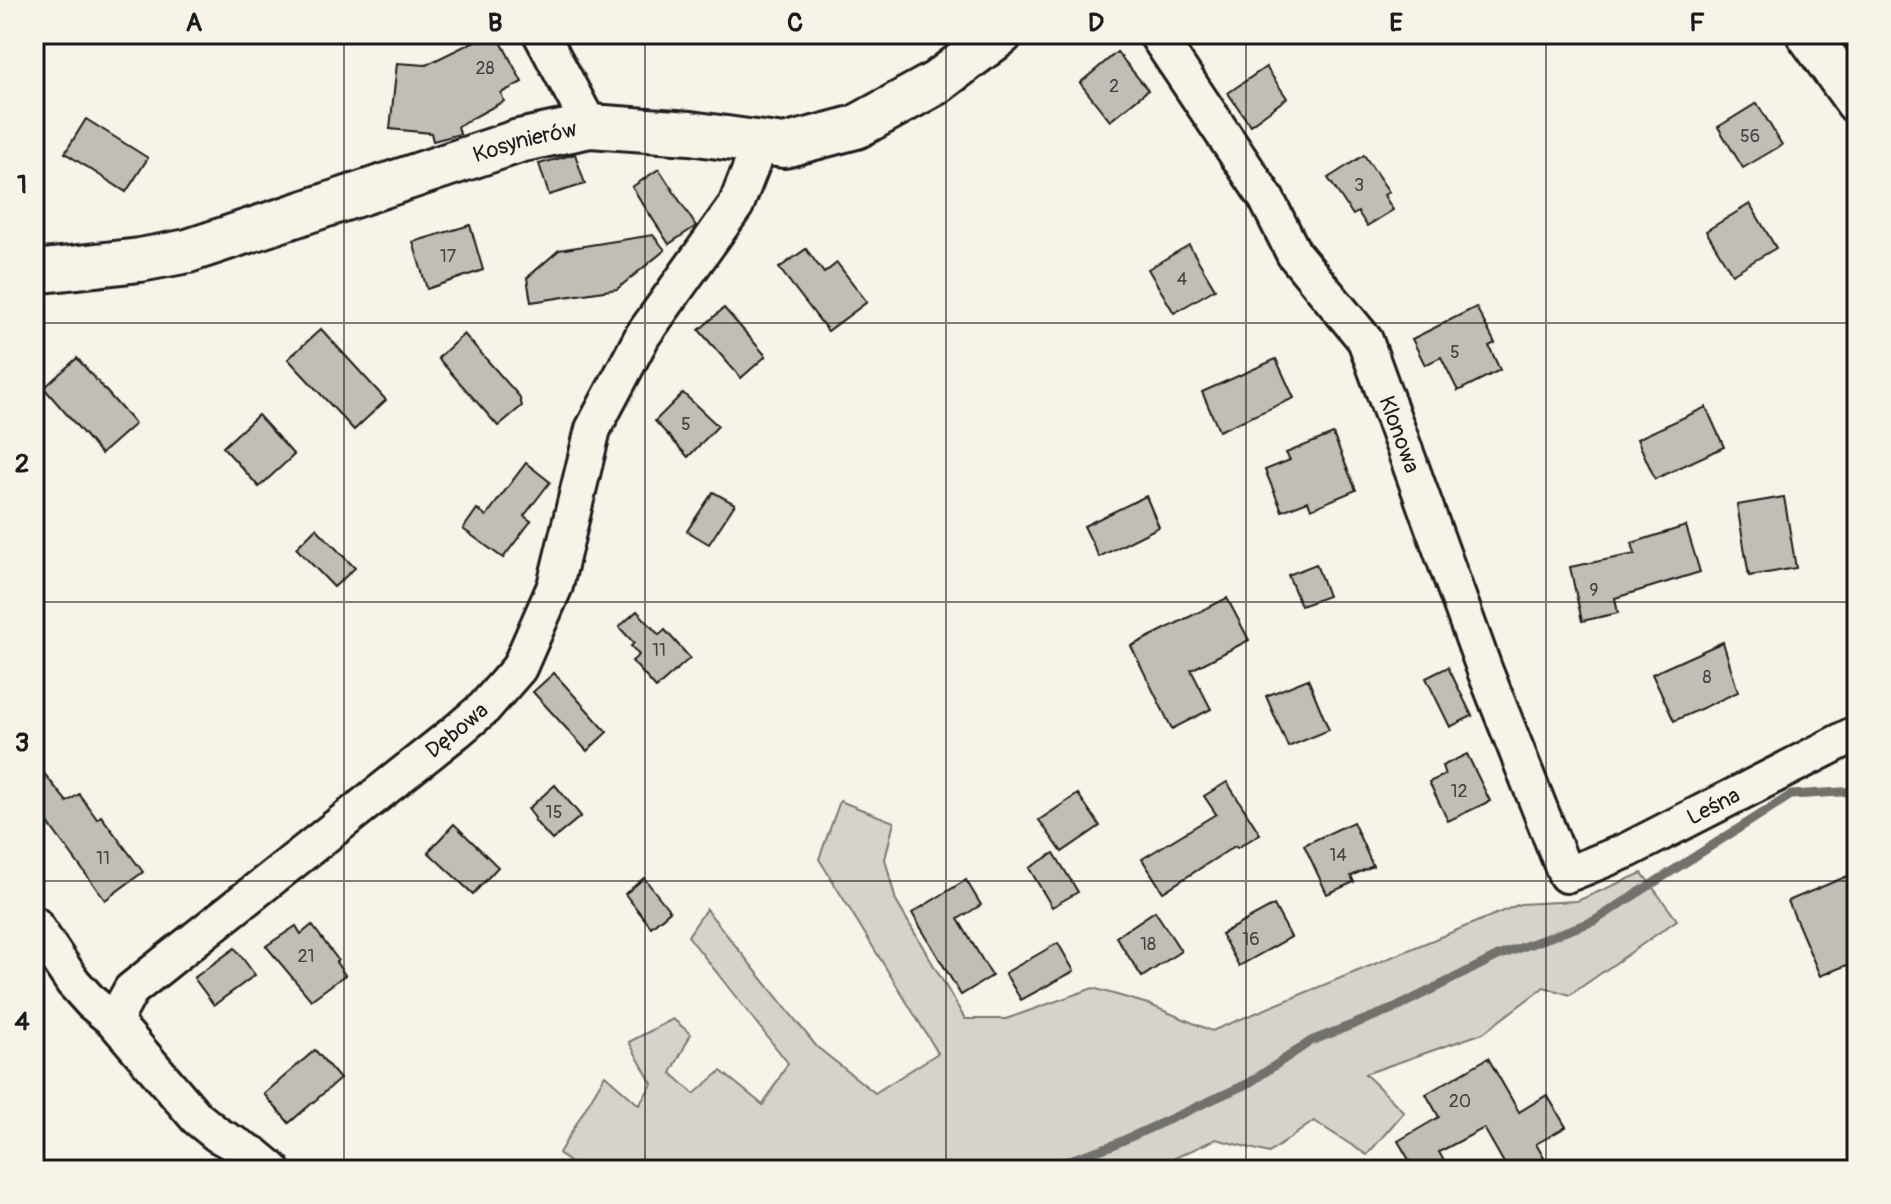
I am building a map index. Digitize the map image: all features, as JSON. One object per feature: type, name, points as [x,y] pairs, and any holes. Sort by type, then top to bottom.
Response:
[{"type":"street","points":[[541,34],[590,126]]},
{"type":"street","name":"Kosynierów","points":[[34,272],[140,260],[188,251],[519,141],[590,126],[690,133],[784,146],[856,127],[936,83],[1001,34]]},
{"type":"street","name":"Klonowa","points":[[1156,34],[1266,198],[1294,254],[1365,340],[1485,671],[1566,875]]},
{"type":"street","points":[[1808,34],[1857,102]]},
{"type":"street","name":"Dębowa","points":[[114,1021],[131,990],[475,716],[519,668],[555,586],[593,429],[643,335],[736,205],[760,144]]},
{"type":"street","name":"Leśna","points":[[1566,875],[1628,850],[1857,733]]},
{"type":"street","points":[[34,924],[73,982],[114,1021],[197,1118],[273,1170]]},
{"type":"shaded area","points":[[840,801],[894,822],[885,859],[896,901],[965,1019],[1006,1019],[1093,988],[1148,1004],[1212,1031],[1520,904],[1577,901],[1642,873],[1677,920],[1570,995],[1544,987],[1483,1033],[1365,1074],[1404,1112],[1367,1155],[1314,1121],[1269,1153],[1216,1139],[1149,1170],[577,1170],[559,1153],[605,1075],[639,1105],[652,1084],[629,1042],[673,1019],[691,1034],[671,1073],[694,1094],[721,1071],[763,1105],[788,1063],[688,936],[706,909],[817,1047],[875,1093],[938,1053],[819,859]]},
{"type":"building","points":[[489,34],[497,34],[522,82],[501,93],[504,101],[458,126],[460,134],[433,141],[431,133],[390,129],[397,63],[426,65]]},
{"type":"building","points":[[1117,52],[1148,90],[1110,121],[1080,83]]},
{"type":"building","points":[[1266,67],[1287,98],[1250,125],[1228,93]]},
{"type":"building","points":[[1757,103],[1782,145],[1743,168],[1718,127]]},
{"type":"building","points":[[86,119],[148,158],[126,192],[65,153]]},
{"type":"building","points":[[575,154],[585,184],[549,195],[539,164]]},
{"type":"building","points":[[1364,155],[1389,192],[1384,195],[1393,210],[1367,226],[1358,212],[1353,215],[1328,178]]},
{"type":"building","points":[[659,169],[696,226],[669,244],[632,187]]},
{"type":"building","points":[[1750,204],[1776,248],[1732,274],[1706,231]]},
{"type":"building","points":[[470,225],[483,270],[427,289],[413,242]]},
{"type":"building","points":[[653,235],[665,250],[617,289],[531,302],[527,278],[559,250]]},
{"type":"building","points":[[1189,245],[1215,289],[1174,313],[1148,269]]},
{"type":"building","points":[[806,249],[824,273],[837,263],[867,302],[828,331],[779,268]]},
{"type":"building","points":[[1476,307],[1495,343],[1489,346],[1500,370],[1458,391],[1441,357],[1425,365],[1412,339]]},
{"type":"building","points":[[724,308],[766,356],[741,378],[699,330]]},
{"type":"building","points":[[321,329],[386,400],[354,430],[288,359]]},
{"type":"building","points":[[464,334],[519,396],[522,406],[498,426],[438,358]]},
{"type":"building","points":[[77,358],[135,424],[101,454],[44,388]]},
{"type":"building","points":[[1276,359],[1294,398],[1219,431],[1202,392]]},
{"type":"building","points":[[683,393],[718,426],[688,457],[655,421]]},
{"type":"building","points":[[1706,407],[1724,447],[1655,479],[1637,439]]},
{"type":"building","points":[[258,415],[294,455],[259,487],[223,447]]},
{"type":"building","points":[[1333,434],[1356,490],[1311,509],[1308,501],[1282,511],[1265,470],[1290,460],[1286,453]]},
{"type":"building","points":[[526,463],[550,482],[524,516],[531,521],[503,558],[463,529],[477,509],[486,516]]},
{"type":"building","points":[[713,492],[735,504],[709,544],[687,531]]},
{"type":"building","points":[[1146,496],[1159,527],[1099,557],[1084,526]]},
{"type":"building","points":[[1784,497],[1796,568],[1749,576],[1737,505]]},
{"type":"building","points":[[1686,526],[1700,572],[1615,598],[1618,613],[1582,621],[1570,567],[1635,554],[1632,543]]},
{"type":"building","points":[[316,528],[355,568],[334,587],[296,548]]},
{"type":"building","points":[[1316,564],[1328,596],[1301,606],[1288,575]]},
{"type":"building","points":[[1227,598],[1249,640],[1191,670],[1211,709],[1172,729],[1131,646]]},
{"type":"building","points":[[637,611],[659,635],[665,630],[690,658],[656,688],[632,661],[639,655],[631,646],[634,643],[619,627]]},
{"type":"building","points":[[1723,642],[1738,692],[1674,721],[1652,674]]},
{"type":"building","points":[[1448,667],[1472,716],[1450,727],[1426,678]]},
{"type":"building","points":[[554,673],[607,732],[587,751],[533,692]]},
{"type":"building","points":[[1308,679],[1329,730],[1288,747],[1266,696]]},
{"type":"building","points":[[1467,754],[1490,801],[1448,821],[1429,782],[1445,775],[1442,766]]},
{"type":"building","points":[[34,761],[67,802],[79,794],[97,819],[101,816],[143,872],[105,900],[34,804]]},
{"type":"building","points":[[1227,782],[1260,834],[1237,848],[1235,846],[1163,892],[1142,859],[1216,814],[1204,796]]},
{"type":"building","points":[[555,785],[581,816],[552,840],[528,809]]},
{"type":"building","points":[[1078,794],[1100,826],[1062,852],[1039,820]]},
{"type":"building","points":[[1353,822],[1373,866],[1351,876],[1354,882],[1327,894],[1304,845]]},
{"type":"building","points":[[454,824],[498,867],[473,894],[428,852]]},
{"type":"building","points":[[1054,853],[1078,892],[1052,907],[1029,868]]},
{"type":"building","points":[[1857,872],[1857,961],[1820,976],[1788,901]]},
{"type":"building","points":[[644,878],[670,911],[651,927],[625,894]]},
{"type":"building","points":[[966,880],[981,905],[958,919],[992,976],[961,995],[912,913]]},
{"type":"building","points":[[1274,905],[1291,937],[1239,966],[1221,934]]},
{"type":"building","points":[[1155,911],[1181,951],[1142,977],[1116,937]]},
{"type":"building","points":[[312,925],[338,960],[336,962],[345,975],[311,1000],[266,946],[296,926],[301,934]]},
{"type":"building","points":[[1058,943],[1074,971],[1021,1000],[1005,973]]},
{"type":"building","points":[[235,948],[255,975],[214,1005],[194,978]]},
{"type":"building","points":[[315,1050],[340,1079],[289,1123],[264,1094]]},
{"type":"building","points":[[1488,1058],[1519,1112],[1547,1095],[1566,1127],[1536,1144],[1551,1170],[1508,1170],[1484,1128],[1439,1152],[1449,1170],[1415,1170],[1398,1141],[1439,1117],[1426,1094]]},
{"type":"waterway","points":[[1041,1170],[1113,1145],[1249,1083],[1311,1041],[1395,1008],[1498,956],[1594,921],[1791,795],[1857,791]]}]
